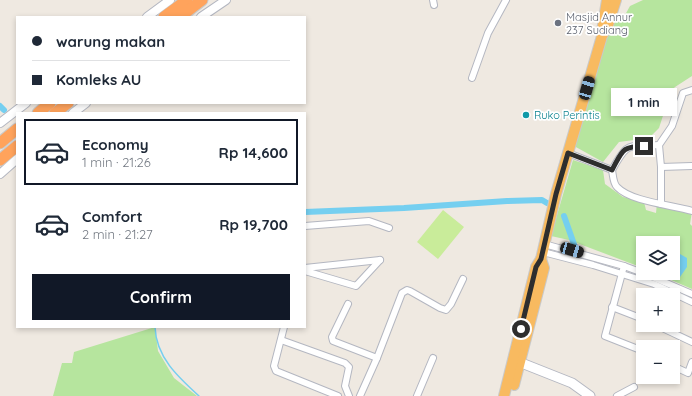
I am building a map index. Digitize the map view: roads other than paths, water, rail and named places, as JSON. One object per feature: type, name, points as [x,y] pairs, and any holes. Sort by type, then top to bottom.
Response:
[{"type":"highway","points":[[165,16],[187,0]]},
{"type":"highway","points":[[181,16],[202,0]]},
{"type":"highway","points":[[511,396],[516,361],[530,291],[536,267],[543,252],[556,194],[573,155],[602,36],[603,17],[607,0]]},
{"type":"highway","points":[[602,36],[608,24],[616,0]]},
{"type":"highway","points":[[39,112],[49,104]]},
{"type":"highway","points":[[57,112],[67,104]]},
{"type":"highway","points":[[0,143],[16,130]]},
{"type":"highway","points":[[0,160],[16,147]]},
{"type":"highway","points":[[504,396],[516,361]]},
{"type":"main road","points":[[516,361],[572,383],[590,396]]},
{"type":"street","points":[[148,16],[170,0]]},
{"type":"street","points":[[202,16],[226,0]]},
{"type":"street","points":[[472,78],[488,33],[506,0]]},
{"type":"street","points":[[661,204],[660,144],[672,126],[683,93],[692,90]]},
{"type":"street","points":[[0,122],[25,104]]},
{"type":"street","points":[[74,112],[85,104]]},
{"type":"street","points":[[660,144],[627,147],[622,152],[612,170],[615,184],[622,192],[661,204],[692,211]]},
{"type":"street","points":[[573,155],[612,170]]},
{"type":"street","points":[[0,174],[16,160]]},
{"type":"street","points":[[661,167],[692,166]]},
{"type":"street","points":[[306,226],[369,221],[388,228]]},
{"type":"street","points":[[543,252],[624,266],[636,270]]},
{"type":"street","points":[[543,252],[654,284],[692,302]]},
{"type":"street","points":[[306,269],[356,286],[380,260],[306,269]]},
{"type":"street","points":[[624,266],[605,336],[636,348]]},
{"type":"street","points":[[360,396],[377,358],[402,293],[407,290],[410,291],[446,310],[451,304],[463,279]]},
{"type":"street","points":[[659,280],[692,294]]},
{"type":"street","points":[[348,304],[332,337],[333,341],[377,358]]},
{"type":"street","points":[[612,306],[636,316]]},
{"type":"street","points":[[284,328],[274,366],[276,372],[338,396]]},
{"type":"street","points":[[671,332],[692,342]]},
{"type":"street","points":[[281,340],[346,363],[349,367],[345,386],[349,396]]},
{"type":"street","points":[[417,396],[433,358]]},
{"type":"street","points":[[680,369],[690,374],[692,362]]},
{"type":"street","points":[[617,396],[634,387]]},
{"type":"water","points":[[680,254],[687,258],[687,267],[680,277]]},
{"type":"waterway","points":[[0,106],[4,110]]},
{"type":"waterway","points":[[306,212],[404,208],[507,201],[542,200],[547,203]]},
{"type":"waterway","points":[[564,216],[575,247]]},
{"type":"waterway","points":[[155,328],[159,348],[164,357],[176,374],[199,396]]},
{"type":"place","name":"Masjid Annur 237 Sudiang","points":[[558,23]]},
{"type":"place","name":"Ruko Perintis","points":[[526,115]]}]
